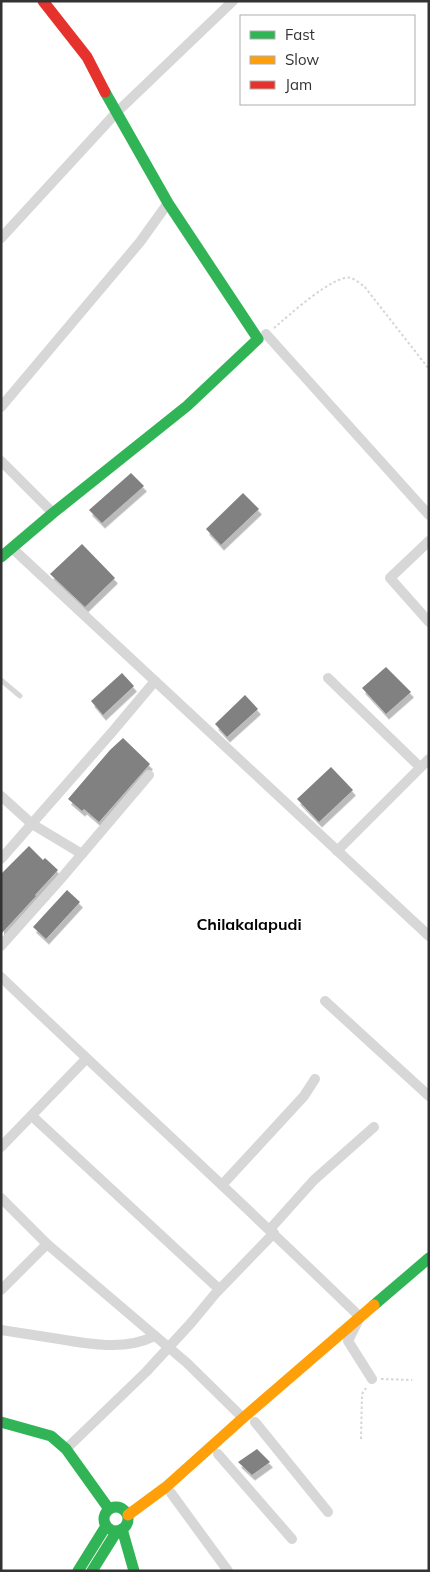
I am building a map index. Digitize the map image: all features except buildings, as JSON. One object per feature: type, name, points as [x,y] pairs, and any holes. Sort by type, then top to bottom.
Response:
[{"type":"main road","points":[[1,557],[187,406],[258,340],[168,203],[116,113],[87,57],[43,1]]},
{"type":"main road","points":[[78,1571],[120,1525],[429,1258]]},
{"type":"main road","points":[[120,1525],[171,1493],[429,1271]]},
{"type":"main road","points":[[1,1422],[51,1436],[66,1449],[108,1510]]},
{"type":"main road","points":[[1,1434],[42,1444],[56,1451],[108,1510]]},
{"type":"main road","points":[[92,1571],[120,1525],[126,1512],[120,1507],[113,1507],[108,1510],[104,1517],[120,1525],[134,1571]]},
{"type":"street","points":[[1,238],[116,113],[232,1]]},
{"type":"street","points":[[1,406],[140,242],[168,203]]},
{"type":"street","points":[[266,334],[429,515]]},
{"type":"street","points":[[1,461],[53,513]]},
{"type":"street","points":[[429,541],[390,578],[429,622]]},
{"type":"street","points":[[12,548],[429,936]]},
{"type":"street","points":[[328,678],[420,767]]},
{"type":"street","points":[[1,859],[155,681]]},
{"type":"street","points":[[338,850],[429,759]]},
{"type":"street","points":[[1,946],[149,774]]},
{"type":"street","points":[[1,796],[32,824],[82,854]]},
{"type":"street","points":[[1,977],[86,1059],[272,1231],[360,1317],[348,1341],[372,1379]]},
{"type":"street","points":[[325,1001],[429,1096]]},
{"type":"street","points":[[1,1148],[86,1059]]},
{"type":"street","points":[[222,1185],[304,1096],[315,1078]]},
{"type":"street","points":[[32,1116],[219,1289]]},
{"type":"street","points":[[66,1449],[146,1372],[272,1231],[314,1180],[374,1126]]},
{"type":"street","points":[[1,1198],[47,1244],[187,1363],[243,1418]]},
{"type":"street","points":[[1,1290],[47,1244]]},
{"type":"street","points":[[1,1330],[106,1346],[143,1342],[155,1336]]},
{"type":"street","points":[[255,1422],[328,1512]]},
{"type":"street","points":[[218,1454],[292,1539]]},
{"type":"street","points":[[171,1493],[228,1571]]},
{"type":"lane","points":[[1,680],[20,696]]},
{"type":"path","points":[[266,334],[324,288],[340,278],[351,277],[364,286],[429,369]]},
{"type":"path","points":[[361,1439],[362,1394],[372,1379],[412,1380]]},
{"type":"traffic: fast","points":[[1,557],[187,406],[258,339],[168,203],[105,92]]},
{"type":"traffic: fast","points":[[374,1305],[429,1258]]},
{"type":"traffic: fast","points":[[1,1422],[51,1436],[66,1449],[109,1509]]},
{"type":"traffic: fast","points":[[116,1507],[125,1510],[128,1519],[125,1528],[116,1531],[107,1528],[104,1519],[107,1510],[116,1507]]},
{"type":"traffic: fast","points":[[78,1571],[106,1526]]},
{"type":"traffic: fast","points":[[122,1529],[134,1571]]},
{"type":"traffic: fast","points":[[92,1571],[117,1531]]},
{"type":"traffic: slow","points":[[128,1515],[166,1487],[374,1305]]},
{"type":"traffic: jam","points":[[43,1],[87,57],[105,92]]},
{"type":"district","name":"Chilakalapudi","points":[[249,924]]}]
